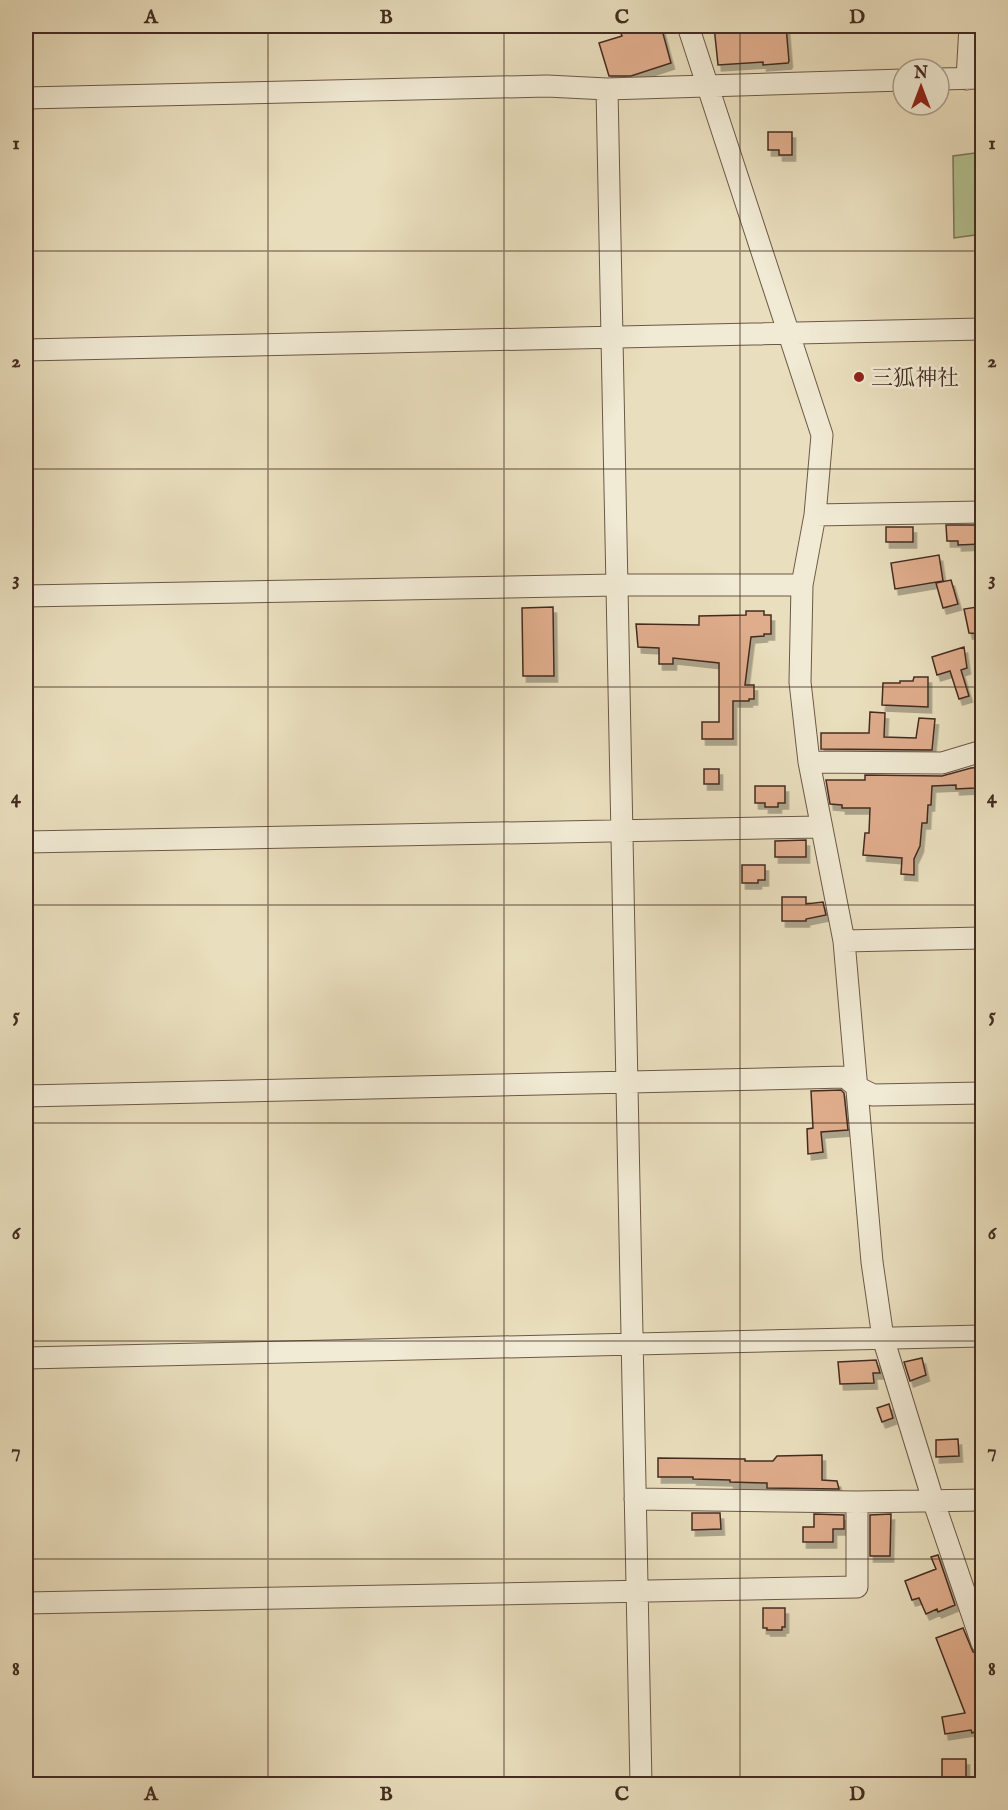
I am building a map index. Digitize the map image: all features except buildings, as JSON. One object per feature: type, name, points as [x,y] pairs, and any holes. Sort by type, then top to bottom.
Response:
[{"type":"street","points":[[688,26],[822,435],[815,514],[802,585],[800,682],[809,762],[844,940],[872,1262],[883,1338],[933,1500],[982,1643]]},
{"type":"street","points":[[951,79],[975,79],[970,26]]},
{"type":"street","points":[[26,98],[547,86],[607,88],[706,86],[891,80]]},
{"type":"street","points":[[607,88],[641,1785]]},
{"type":"street","points":[[26,350],[982,329]]},
{"type":"street","points":[[815,514],[982,512]]},
{"type":"street","points":[[26,596],[616,585],[802,585]]},
{"type":"street","points":[[809,762],[942,763],[982,751]]},
{"type":"street","points":[[26,842],[821,827]]},
{"type":"street","points":[[844,940],[982,938]]},
{"type":"street","points":[[26,1096],[845,1077],[857,1087],[873,1095],[982,1093]]},
{"type":"street","points":[[26,1358],[982,1336]]},
{"type":"street","points":[[635,1499],[857,1502],[982,1500]]},
{"type":"street","points":[[26,1603],[857,1587],[857,1502]]},
{"type":"green space","points":[[982,152],[982,234],[954,238],[953,156]]},
{"type":"place","name":"三狐神社","points":[[859,377]]}]
